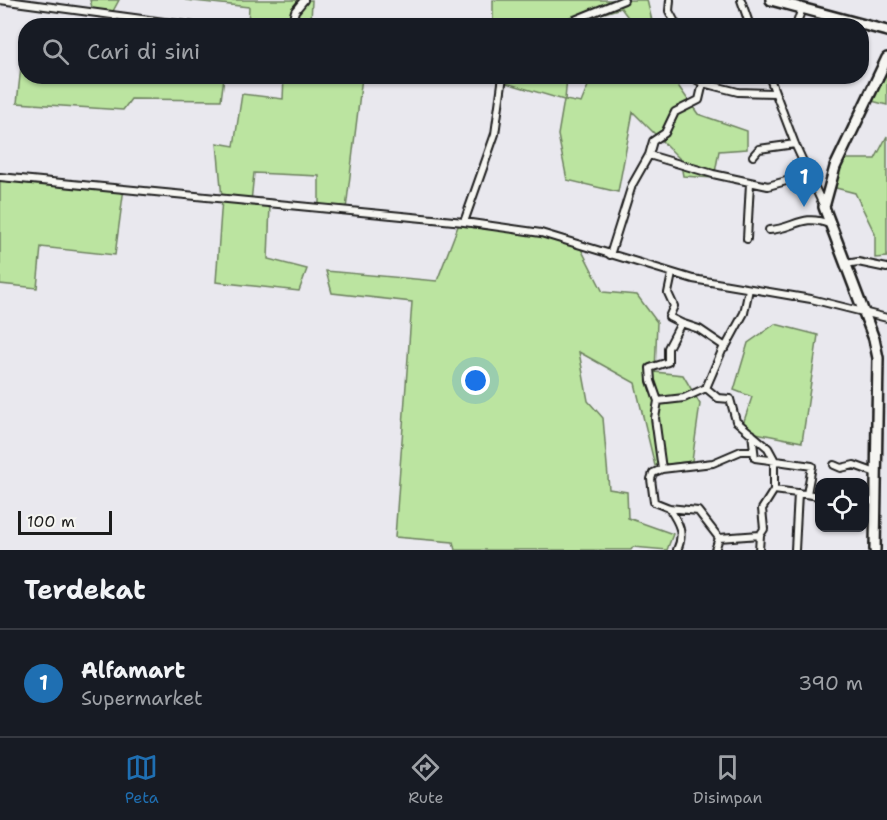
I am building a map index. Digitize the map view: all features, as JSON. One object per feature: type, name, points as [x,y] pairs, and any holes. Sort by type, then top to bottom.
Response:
[{"type":"main road","points":[[771,0],[829,18]]},
{"type":"main road","points":[[869,28],[887,32]]},
{"type":"main road","points":[[875,550],[879,365],[874,339],[824,207],[835,168],[887,58]]},
{"type":"street","points":[[3,0],[135,18]]},
{"type":"street","points":[[293,18],[295,11],[304,0]]},
{"type":"street","points":[[580,18],[624,0]]},
{"type":"street","points":[[670,0],[669,11],[673,18]]},
{"type":"street","points":[[741,0],[747,18]]},
{"type":"street","points":[[799,18],[802,8]]},
{"type":"street","points":[[464,222],[495,134],[501,84]]},
{"type":"street","points":[[610,255],[632,184],[649,154],[653,141],[665,133],[675,112],[699,100],[703,84],[738,92],[775,93]]},
{"type":"street","points":[[772,84],[808,175],[824,207]]},
{"type":"street","points":[[753,156],[759,149],[795,144]]},
{"type":"street","points":[[649,154],[768,186],[780,185],[808,175]]},
{"type":"street","points":[[0,177],[464,222],[541,233],[672,274],[811,299],[887,318]]},
{"type":"street","points":[[747,239],[750,183]]},
{"type":"street","points":[[769,230],[780,230],[794,222],[815,218],[829,225]]},
{"type":"street","points":[[845,264],[858,261],[887,268]]},
{"type":"street","points":[[672,274],[668,293],[674,306],[669,317],[699,329],[725,348]]},
{"type":"street","points":[[658,401],[684,398],[706,388],[744,313],[749,289]]},
{"type":"street","points":[[662,469],[655,418],[658,401],[651,381],[650,368],[668,362],[668,348],[681,323]]},
{"type":"street","points":[[706,388],[718,398],[730,399],[736,421],[768,448],[774,459],[774,490],[762,509],[764,529],[760,535],[759,550]]},
{"type":"street","points":[[752,434],[752,451],[755,458],[812,466],[807,494]]},
{"type":"street","points":[[719,538],[698,511],[669,508],[654,502],[651,479],[653,473],[662,469],[713,462],[741,451],[752,451]]},
{"type":"street","points":[[834,465],[842,468],[854,465],[876,473]]},
{"type":"street","points":[[774,490],[815,495]]},
{"type":"street","points":[[795,550],[798,493]]},
{"type":"street","points":[[869,501],[875,502]]},
{"type":"street","points":[[669,508],[681,526],[677,550]]},
{"type":"street","points":[[719,538],[760,535]]},
{"type":"street","points":[[715,550],[719,538]]},
{"type":"green space","points":[[90,0],[119,0],[112,13],[93,11]]},
{"type":"green space","points":[[185,0],[312,0],[311,18],[248,18],[249,7]]},
{"type":"green space","points":[[493,0],[647,0],[651,18],[628,18],[621,8],[587,18],[493,18]]},
{"type":"green space","points":[[887,69],[887,105],[872,101]]},
{"type":"green space","points":[[19,84],[223,84],[221,100],[131,99],[123,110],[17,103]]},
{"type":"green space","points":[[284,84],[361,84],[346,209],[319,206],[319,176],[254,173],[251,202],[270,204],[268,259],[307,269],[299,291],[216,282],[222,198],[217,143],[234,146],[242,94],[283,99]]},
{"type":"green space","points":[[509,84],[566,84],[565,100],[581,103],[589,84],[677,84],[698,114],[747,131],[747,149],[719,151],[714,178],[683,176],[680,159],[633,112],[618,192],[567,180],[558,135],[564,100]]},
{"type":"green space","points":[[887,136],[887,257],[875,258],[875,234],[855,193],[832,187],[843,159],[875,159]]},
{"type":"green space","points":[[0,176],[124,188],[115,255],[41,247],[37,288],[0,284]]},
{"type":"green space","points":[[460,221],[545,232],[578,243],[603,292],[637,295],[657,322],[655,372],[683,375],[700,404],[692,461],[655,466],[635,383],[579,352],[588,401],[603,418],[609,489],[627,492],[628,518],[673,534],[667,550],[633,547],[631,550],[455,550],[453,542],[395,537],[412,302],[332,293],[326,271],[437,281]]},
{"type":"green space","points":[[775,324],[818,335],[802,442],[741,430],[752,397],[734,390],[748,343]]},
{"type":"place","name":"Alfamart","points":[[804,207]]}]
